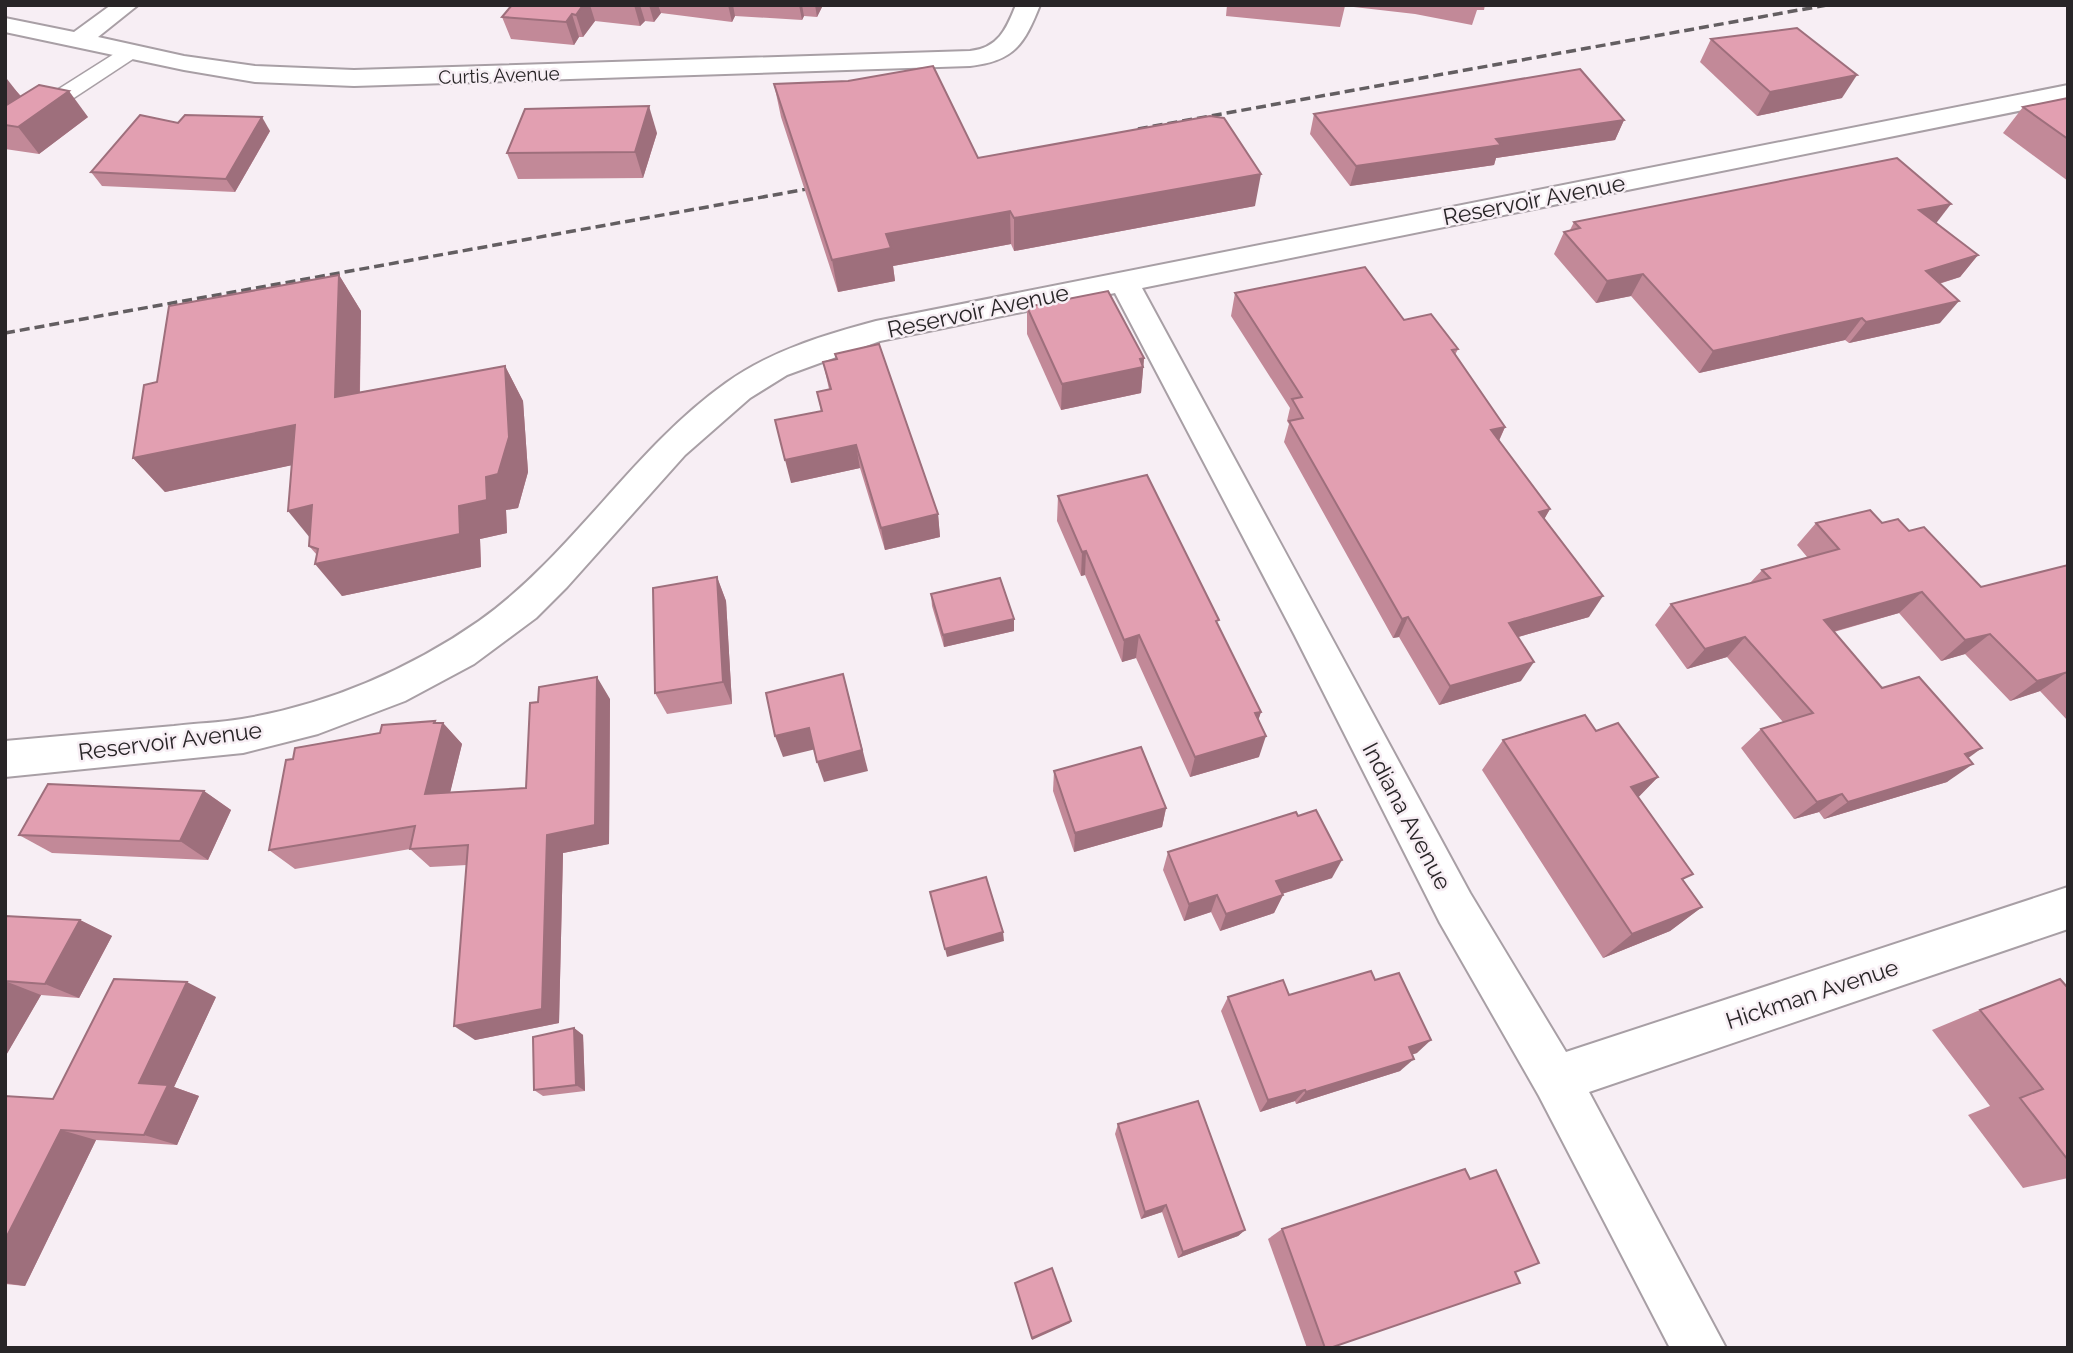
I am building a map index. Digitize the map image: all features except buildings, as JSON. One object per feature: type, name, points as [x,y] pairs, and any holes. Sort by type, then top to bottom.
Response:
[{"type":"street","points":[[81,39],[126,5]]},
{"type":"street","name":"Curtis Avenue","points":[[5,25],[184,63],[255,74],[354,78],[934,61],[998,53],[1012,44],[1028,5]]},
{"type":"street","name":"Reservoir Avenue","points":[[12,768],[242,736],[327,715],[434,669],[486,636],[524,606],[566,566],[681,439],[712,410],[774,368],[807,352],[876,331],[2068,93]]},
{"type":"street","name":"Indiana Avenue","points":[[1123,281],[1308,625],[1455,908],[1556,1079],[1699,1348]]},
{"type":"street","name":"Hickman Avenue","points":[[1556,1079],[2068,908]]},
{"type":"lane","points":[[5,133],[132,51]]},
{"type":"railway","points":[[1138,129],[1827,5]]},
{"type":"railway","points":[[5,333],[824,186]]}]
